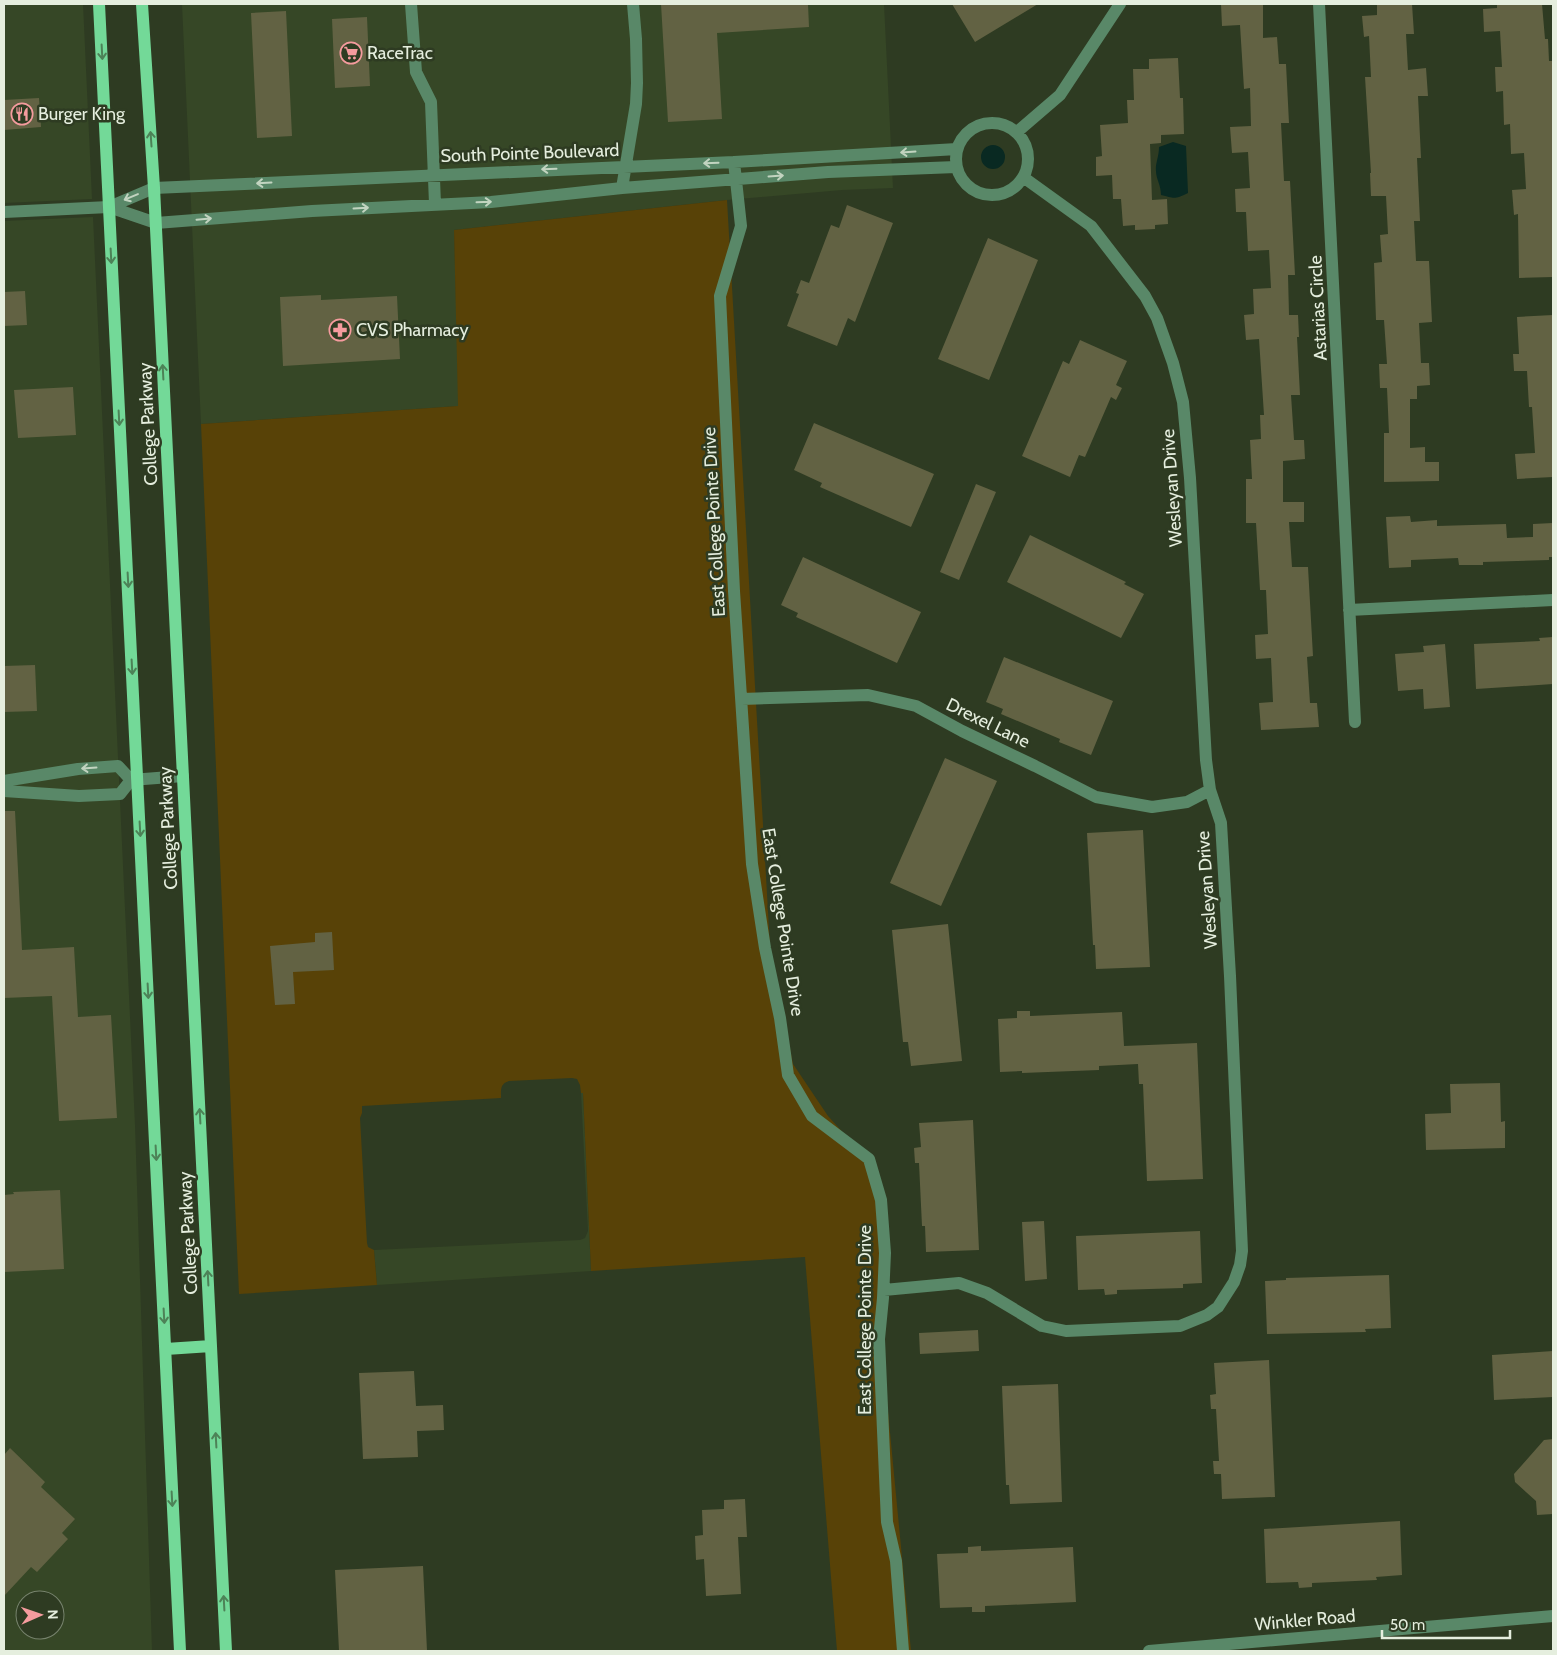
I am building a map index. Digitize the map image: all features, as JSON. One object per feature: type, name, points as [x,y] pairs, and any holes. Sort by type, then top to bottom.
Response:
[{"type":"main road","name":"College Parkway","points":[[99,4],[134,780],[166,1349],[180,1651]]},
{"type":"main road","name":"College Parkway","points":[[142,4],[156,223],[226,1651]]},
{"type":"main road","points":[[166,1349],[211,1346]]},
{"type":"street","points":[[411,4],[416,72],[431,102],[435,204]]},
{"type":"street","points":[[622,188],[636,104],[638,73],[633,4]]},
{"type":"street","points":[[1016,132],[1060,95],[1120,4]]},
{"type":"street","name":"Astarias Circle","points":[[1319,4],[1355,722]]},
{"type":"street","points":[[994,122],[1006,125],[1016,132],[1024,142],[1028,154],[1027,166],[1023,177],[1016,186],[1007,192],[997,195],[986,195],[976,192],[967,186],[960,177],[956,167],[957,148],[962,137],[982,123],[994,122]]},
{"type":"street","name":"South Pointe Boulevard","points":[[4,212],[109,207],[154,188],[734,162],[957,148]]},
{"type":"street","name":"East College Pointe Drive","points":[[734,162],[741,226],[720,296],[734,591],[752,864],[765,948],[780,1018],[788,1075],[812,1116],[869,1159],[881,1200],[885,1253],[884,1290],[879,1339],[888,1522],[896,1561],[904,1651]]},
{"type":"street","name":"South Pointe Boulevard","points":[[109,207],[156,223],[312,211],[491,202],[622,188],[828,172],[956,167]]},
{"type":"street","name":"Wesleyan Drive","points":[[884,1290],[959,1283],[987,1293],[1042,1326],[1066,1332],[1180,1326],[1207,1315],[1218,1307],[1227,1296],[1237,1274],[1242,1251],[1221,823],[1210,790],[1206,760],[1184,402],[1157,318],[1146,296],[1091,226],[1023,177]]},
{"type":"street","points":[[1349,610],[1553,600]]},
{"type":"street","name":"Drexel Lane","points":[[742,699],[868,695],[916,706],[962,731],[1096,797],[1152,807],[1187,802],[1210,790]]},
{"type":"street","points":[[4,781],[78,768],[118,766],[134,780]]},
{"type":"street","points":[[4,791],[79,796],[120,794],[134,780],[183,776]]},
{"type":"street","name":"Winkler Road","points":[[1149,1651],[1294,1645],[1553,1616]]},
{"type":"shaded area","points":[[4,4],[83,4],[92,199],[4,203]]},
{"type":"shaded area","points":[[182,4],[884,4],[893,188],[842,190],[727,200],[454,230],[459,406],[201,424]]},
{"type":"shaded area","points":[[727,200],[770,946],[793,1064],[828,1116],[875,1168],[885,1215],[882,1349],[911,1651],[837,1651],[805,1257],[591,1271],[583,1093],[581,1093],[577,1079],[509,1081],[501,1089],[501,1098],[362,1106],[360,1118],[367,1243],[368,1247],[374,1250],[377,1285],[239,1294],[201,424],[458,406],[454,230]]},
{"type":"shaded area","points":[[93,217],[135,1125],[152,1651],[4,1651],[4,221]]},
{"type":"shaded area","points":[[581,1093],[583,1093],[591,1271],[377,1285],[374,1250],[580,1240],[585,1238],[588,1231]]},
{"type":"water","points":[[1173,142],[1186,146],[1188,193],[1174,198],[1161,195],[1156,174],[1159,147]]},
{"type":"water","points":[[993,145],[1001,149],[1005,157],[1001,165],[993,169],[985,165],[981,157],[985,149]]},
{"type":"building","points":[[661,4],[808,4],[809,27],[717,33],[722,119],[668,122]]},
{"type":"building","points":[[952,4],[1038,4],[975,42]]},
{"type":"building","points":[[1221,4],[1263,4],[1263,38],[1277,37],[1279,64],[1286,64],[1289,123],[1281,123],[1284,181],[1290,181],[1295,275],[1288,275],[1289,315],[1298,315],[1299,337],[1297,337],[1300,395],[1291,395],[1294,440],[1304,440],[1305,459],[1283,461],[1283,502],[1304,502],[1304,522],[1289,522],[1292,567],[1308,567],[1313,656],[1307,657],[1310,703],[1317,703],[1319,727],[1261,730],[1259,703],[1273,702],[1271,658],[1256,659],[1255,635],[1268,634],[1266,590],[1260,590],[1256,523],[1246,523],[1246,479],[1252,479],[1250,440],[1261,439],[1260,415],[1264,415],[1259,339],[1246,340],[1244,315],[1254,314],[1253,289],[1271,288],[1269,250],[1248,251],[1246,212],[1236,212],[1235,189],[1250,188],[1248,152],[1232,153],[1230,127],[1251,126],[1250,88],[1244,89],[1240,25],[1222,26]]},
{"type":"building","points":[[1377,4],[1412,4],[1414,34],[1406,34],[1408,70],[1426,68],[1428,96],[1418,96],[1421,158],[1417,158],[1420,221],[1414,221],[1416,261],[1429,261],[1432,322],[1419,323],[1421,363],[1429,363],[1430,385],[1417,386],[1417,399],[1410,399],[1410,448],[1425,447],[1425,462],[1439,462],[1439,481],[1384,482],[1384,433],[1389,433],[1387,388],[1380,388],[1379,364],[1387,364],[1384,320],[1376,320],[1374,263],[1382,262],[1380,235],[1388,234],[1386,196],[1371,196],[1365,77],[1371,77],[1369,36],[1364,37],[1362,16],[1377,15]]},
{"type":"building","points":[[1497,4],[1542,4],[1545,39],[1548,39],[1549,61],[1553,61],[1553,277],[1519,278],[1518,214],[1514,215],[1512,190],[1526,189],[1524,153],[1511,154],[1510,124],[1504,125],[1503,91],[1496,92],[1495,67],[1502,67],[1500,31],[1484,32],[1483,9],[1497,8]]},
{"type":"building","points":[[286,11],[292,136],[257,138],[251,13]]},
{"type":"building","name":"RaceTrac","points":[[367,17],[370,86],[335,88],[332,19]]},
{"type":"building","points":[[1178,58],[1180,98],[1183,98],[1184,134],[1161,135],[1161,143],[1150,144],[1152,200],[1167,199],[1168,224],[1155,225],[1155,229],[1135,230],[1135,225],[1123,226],[1121,199],[1113,199],[1112,175],[1096,176],[1096,157],[1102,156],[1100,125],[1128,123],[1127,100],[1134,100],[1133,69],[1149,69],[1149,59]]},
{"type":"building","name":"Burger King","points":[[39,98],[41,127],[4,130],[4,100]]},
{"type":"building","points":[[847,205],[893,223],[855,322],[848,318],[837,346],[787,326],[799,294],[796,293],[801,280],[809,283],[831,225],[839,228]]},
{"type":"building","points":[[988,238],[1038,260],[989,380],[938,359]]},
{"type":"building","points":[[25,291],[27,325],[4,326],[4,292]]},
{"type":"building","name":"CVS Pharmacy","points":[[321,295],[321,300],[397,296],[400,359],[283,366],[280,297]]},
{"type":"building","points":[[1553,315],[1553,477],[1517,479],[1515,454],[1535,453],[1532,407],[1529,407],[1527,371],[1514,371],[1513,354],[1519,354],[1517,317]]},
{"type":"building","points":[[1080,340],[1127,361],[1116,385],[1122,388],[1116,400],[1111,397],[1085,457],[1079,455],[1070,477],[1022,456],[1063,361],[1069,364]]},
{"type":"building","points":[[73,387],[76,435],[18,438],[14,390]]},
{"type":"building","points":[[814,423],[934,474],[911,527],[820,487],[822,483],[794,470]]},
{"type":"building","points":[[976,484],[996,492],[959,580],[940,572]]},
{"type":"building","points":[[1410,516],[1411,522],[1437,520],[1437,526],[1506,524],[1507,538],[1533,537],[1533,524],[1553,523],[1553,557],[1549,557],[1549,560],[1483,562],[1483,565],[1459,565],[1458,558],[1411,560],[1411,567],[1389,568],[1386,517]]},
{"type":"building","points":[[1030,535],[1126,582],[1124,584],[1144,594],[1121,638],[1007,582]]},
{"type":"building","points":[[803,557],[921,612],[897,663],[796,617],[798,613],[781,605]]},
{"type":"building","points":[[1553,637],[1553,684],[1476,689],[1474,644],[1540,641],[1539,638]]},
{"type":"building","points":[[1445,644],[1450,707],[1424,709],[1423,689],[1398,691],[1395,654],[1424,652],[1423,646]]},
{"type":"building","points":[[1004,657],[1113,701],[1091,755],[1059,742],[1060,739],[1001,714],[1003,709],[986,702]]},
{"type":"building","points":[[35,665],[37,711],[4,712],[4,666]]},
{"type":"building","points":[[945,758],[997,781],[941,906],[890,883]]},
{"type":"building","points":[[4,811],[15,811],[22,950],[74,947],[78,1017],[111,1015],[117,1118],[59,1121],[52,996],[4,998]]},
{"type":"building","points":[[1143,830],[1150,967],[1096,969],[1087,833]]},
{"type":"building","points":[[948,924],[962,1061],[911,1066],[908,1042],[903,1042],[892,930]]},
{"type":"building","points":[[332,932],[334,970],[293,972],[295,1004],[275,1005],[270,946],[315,942],[315,933]]},
{"type":"building","points":[[1017,1011],[1030,1011],[1030,1016],[1122,1012],[1124,1046],[1197,1043],[1203,1179],[1147,1181],[1143,1084],[1139,1084],[1138,1064],[1099,1066],[1099,1070],[1000,1072],[998,1019],[1017,1018]]},
{"type":"building","points":[[1500,1083],[1501,1122],[1505,1121],[1505,1148],[1426,1150],[1425,1114],[1451,1113],[1450,1084]]},
{"type":"building","points":[[973,1120],[979,1250],[926,1252],[925,1226],[922,1226],[919,1163],[915,1163],[914,1148],[921,1147],[919,1123]]},
{"type":"building","points":[[60,1190],[64,1269],[4,1272],[4,1195],[14,1194],[13,1192]]},
{"type":"building","points":[[1044,1221],[1047,1279],[1025,1281],[1022,1222]]},
{"type":"building","points":[[1200,1231],[1202,1283],[1183,1284],[1183,1288],[1117,1290],[1117,1294],[1105,1295],[1104,1289],[1078,1290],[1076,1236]]},
{"type":"building","points":[[1389,1275],[1391,1328],[1365,1329],[1366,1332],[1267,1334],[1265,1281],[1286,1280],[1286,1278]]},
{"type":"building","points":[[978,1330],[979,1351],[920,1354],[919,1333]]},
{"type":"building","points":[[1553,1351],[1553,1397],[1494,1400],[1492,1355]]},
{"type":"building","points":[[1269,1360],[1275,1497],[1222,1499],[1221,1474],[1214,1474],[1213,1461],[1219,1461],[1216,1409],[1211,1409],[1210,1395],[1216,1394],[1214,1363]]},
{"type":"building","points":[[414,1371],[416,1406],[443,1405],[444,1430],[417,1431],[418,1457],[363,1459],[359,1373]]},
{"type":"building","points":[[1058,1384],[1062,1502],[1010,1504],[1009,1485],[1006,1485],[1002,1386]]},
{"type":"building","points":[[1553,1439],[1553,1514],[1537,1515],[1536,1501],[1515,1482],[1514,1474],[1544,1440]]},
{"type":"building","points":[[10,1448],[45,1482],[41,1487],[75,1519],[62,1533],[68,1539],[37,1572],[31,1567],[4,1596],[4,1455]]},
{"type":"building","points":[[745,1499],[747,1537],[738,1537],[741,1594],[706,1596],[704,1559],[696,1560],[695,1536],[703,1535],[702,1510],[724,1509],[724,1500]]},
{"type":"building","points":[[1400,1521],[1402,1575],[1376,1577],[1377,1580],[1312,1583],[1312,1587],[1299,1588],[1298,1582],[1266,1583],[1264,1529]]},
{"type":"building","points":[[981,1546],[981,1551],[1073,1547],[1076,1602],[985,1606],[985,1612],[972,1612],[972,1607],[940,1608],[937,1554],[968,1553],[968,1547]]},
{"type":"building","points":[[423,1566],[427,1651],[339,1651],[335,1570]]},
{"type":"place","name":"RaceTrac","points":[[351,53]]},
{"type":"place","name":"Burger King","points":[[22,114]]},
{"type":"place","name":"CVS Pharmacy","points":[[340,330]]}]
